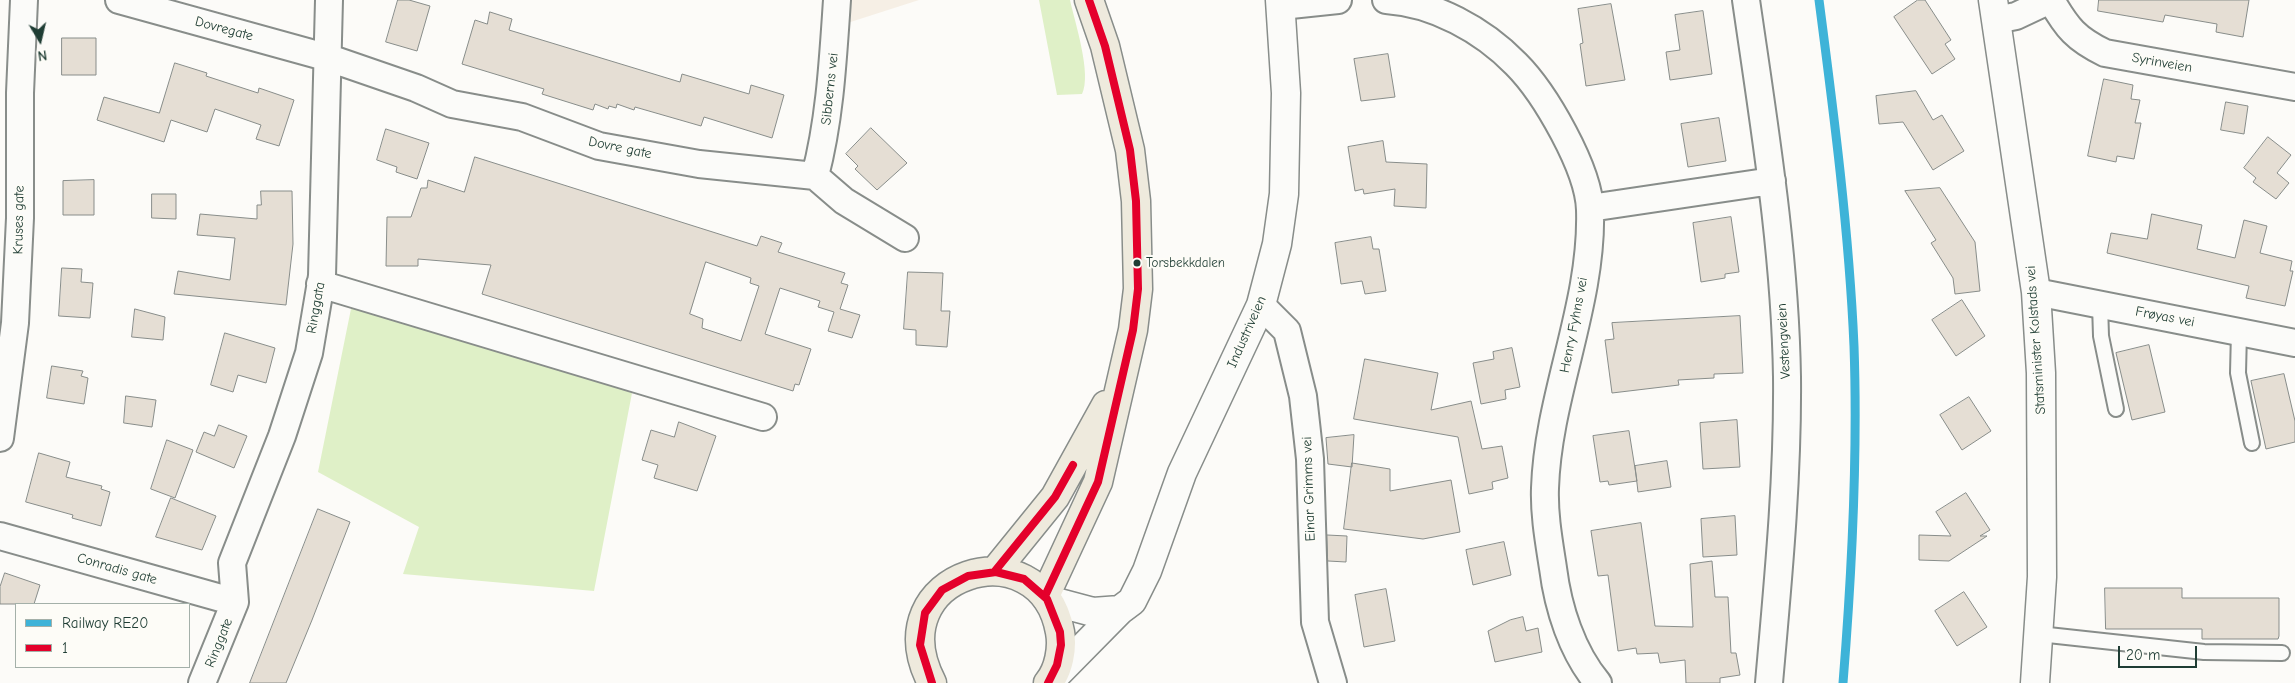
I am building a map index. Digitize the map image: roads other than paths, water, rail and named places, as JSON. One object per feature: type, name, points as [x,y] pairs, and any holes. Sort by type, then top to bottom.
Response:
[{"type":"main road","points":[[1046,598],[1098,482],[1133,330],[1138,289],[1136,201],[1130,150],[1105,46],[1089,0]]},
{"type":"main road","points":[[995,571],[1055,497],[1122,377]]},
{"type":"main road","points":[[923,677],[918,642],[922,619],[933,598],[950,583],[972,573],[995,571],[1013,574],[1030,583],[1046,598],[1058,619],[1062,640],[1059,661],[1050,682]]},
{"type":"street","name":"Kruses gate","points":[[0,438],[15,323],[20,218],[20,93],[24,0]]},
{"type":"street","name":"Dovregate","points":[[118,0],[329,58]]},
{"type":"street","name":"Ringgata","points":[[235,602],[232,563],[282,436],[308,353],[320,284],[329,58],[329,0]]},
{"type":"street","name":"Sibberns vei","points":[[815,176],[823,146],[829,98],[837,0]]},
{"type":"street","points":[[1281,3],[1338,0]]},
{"type":"street","name":"Henry Fyhns vei","points":[[1386,0],[1405,1],[1455,20],[1488,39],[1503,51],[1532,80],[1554,114],[1582,178],[1590,208],[1584,289],[1552,429],[1545,488],[1547,528],[1556,591],[1569,633],[1591,674],[1598,683]]},
{"type":"street","name":"Vestengveien","points":[[1746,0],[1772,181],[1787,376],[1785,512],[1769,683]]},
{"type":"street","points":[[1994,10],[2016,16],[2051,0]]},
{"type":"street","name":"Syrinveien","points":[[2051,0],[2066,26],[2084,43],[2105,53],[2295,86]]},
{"type":"street","name":"Industriveien","points":[[1050,682],[1120,610],[1132,601],[1148,571],[1182,473],[1261,305],[1277,244],[1284,194],[1286,93],[1281,3]]},
{"type":"street","name":"Statsminister Kolstads vei","points":[[1994,10],[2036,292],[2041,432],[2042,577],[2035,683]]},
{"type":"street","name":"Dovre gate","points":[[329,58],[416,88],[452,104],[522,117],[599,146],[699,164],[815,176]]},
{"type":"street","points":[[815,176],[844,201],[905,238]]},
{"type":"street","points":[[1590,208],[1772,181]]},
{"type":"street","points":[[320,284],[763,416]]},
{"type":"street","name":"Frøyas vei","points":[[2036,292],[2295,343]]},
{"type":"street","name":"Einar Grimms vei","points":[[1261,305],[1287,330],[1303,396],[1310,459],[1315,622],[1333,683]]},
{"type":"street","name":"Conradis gate","points":[[0,536],[235,602]]},
{"type":"street","points":[[1046,598],[1093,612],[1120,610]]},
{"type":"street","name":"Ringgate","points":[[202,683],[235,602]]},
{"type":"lane","points":[[2100,304],[2101,336],[2116,409]]},
{"type":"lane","points":[[2239,332],[2238,373],[2252,443]]},
{"type":"lane","points":[[2038,634],[2204,652],[2282,653]]},
{"type":"rail line","name":"RE20","points":[[1819,0],[1845,216],[1854,346],[1855,431],[1853,515],[1843,683]]},
{"type":"place","name":"Torsbekkdalen","points":[[1137,263]]}]
